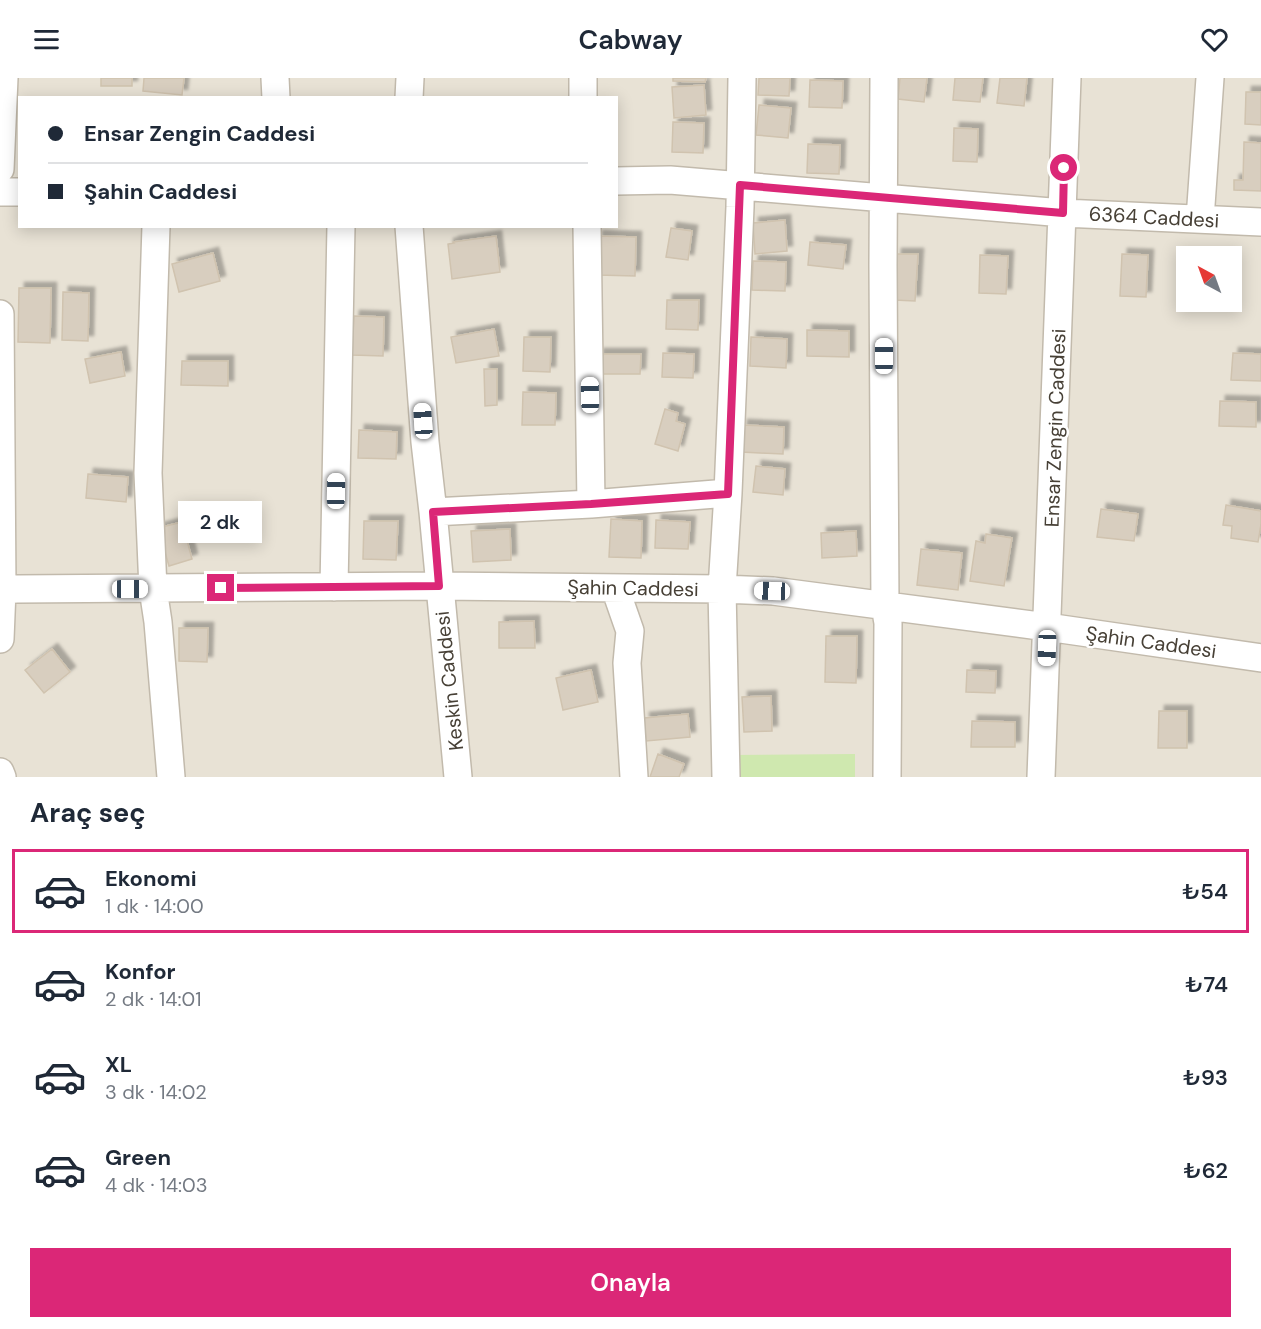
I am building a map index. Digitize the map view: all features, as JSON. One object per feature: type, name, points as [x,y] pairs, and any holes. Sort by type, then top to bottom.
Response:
[{"type":"street","points":[[0,169],[4,78]]},
{"type":"street","points":[[275,78],[276,96]]},
{"type":"street","points":[[409,96],[410,78]]},
{"type":"street","points":[[583,78],[584,96]]},
{"type":"street","points":[[726,777],[722,589],[728,494],[742,78]]},
{"type":"street","points":[[884,78],[887,777]]},
{"type":"street","name":"Ensar Zengin Caddesi","points":[[1041,777],[1067,78]]},
{"type":"street","points":[[1200,219],[1210,78]]},
{"type":"street","name":"6364 Caddesi","points":[[618,181],[670,180],[1063,213],[1261,222]]},
{"type":"street","points":[[0,192],[18,192]]},
{"type":"street","points":[[156,228],[148,473],[153,588],[171,777]]},
{"type":"street","points":[[334,587],[341,228]]},
{"type":"street","name":"Keskin Caddesi","points":[[409,228],[425,442],[458,777]]},
{"type":"street","points":[[586,228],[591,504]]},
{"type":"street","points":[[0,314],[0,639]]},
{"type":"street","points":[[433,512],[728,494]]},
{"type":"street","name":"Şahin Caddesi","points":[[1,590],[439,586],[772,591],[1261,658]]},
{"type":"street","points":[[615,588],[630,631],[627,663],[634,777]]},
{"type":"street","points":[[0,772],[2,777]]},
{"type":"shaded area","points":[[0,78],[1261,78],[1261,777],[0,777]]},
{"type":"green space","points":[[855,754],[855,777],[728,777],[728,755]]},
{"type":"building","points":[[101,78],[132,78],[132,86],[101,86]]},
{"type":"building","points":[[144,78],[184,78],[182,95],[143,91]]},
{"type":"building","points":[[673,78],[706,78],[705,82],[673,81]]},
{"type":"building","points":[[759,78],[790,78],[789,96],[758,95]]},
{"type":"building","points":[[900,78],[927,78],[924,102],[898,99]]},
{"type":"building","points":[[955,78],[983,78],[980,102],[953,100]]},
{"type":"building","points":[[1000,78],[1027,78],[1024,106],[997,103]]},
{"type":"building","points":[[810,80],[843,81],[842,108],[809,107]]},
{"type":"building","points":[[704,85],[706,115],[674,118],[672,87]]},
{"type":"building","points":[[1246,92],[1261,92],[1261,125],[1245,124]]},
{"type":"building","points":[[759,105],[791,108],[788,138],[756,135]]},
{"type":"building","points":[[673,122],[704,123],[703,153],[672,152]]},
{"type":"building","points":[[954,128],[978,129],[977,162],[953,161]]},
{"type":"building","points":[[1244,142],[1261,143],[1261,191],[1234,190],[1234,180],[1243,180]]},
{"type":"building","points":[[808,144],[840,145],[839,174],[807,173]]},
{"type":"building","points":[[785,220],[787,251],[755,254],[753,223]]},
{"type":"building","points":[[671,228],[692,231],[688,260],[666,257]]},
{"type":"building","points":[[496,236],[500,272],[452,279],[448,244]]},
{"type":"building","points":[[597,236],[636,237],[635,276],[597,275]]},
{"type":"building","points":[[810,242],[846,245],[843,269],[808,265]]},
{"type":"building","points":[[213,253],[220,281],[179,292],[172,264]]},
{"type":"building","points":[[896,254],[918,254],[915,301],[894,300]]},
{"type":"building","points":[[1122,254],[1148,255],[1146,297],[1120,296]]},
{"type":"building","points":[[980,255],[1008,256],[1006,294],[979,293]]},
{"type":"building","points":[[753,261],[786,262],[785,291],[752,290]]},
{"type":"building","points":[[19,288],[51,288],[50,343],[18,342]]},
{"type":"building","points":[[63,292],[89,293],[88,341],[62,340]]},
{"type":"building","points":[[667,300],[699,300],[698,330],[666,329]]},
{"type":"building","points":[[354,316],[384,317],[383,356],[352,355]]},
{"type":"building","points":[[494,329],[499,356],[456,363],[451,337]]},
{"type":"building","points":[[807,330],[849,331],[849,357],[807,356]]},
{"type":"building","points":[[524,337],[551,337],[550,372],[523,371]]},
{"type":"building","points":[[751,337],[787,339],[786,368],[750,366]]},
{"type":"building","points":[[121,352],[125,376],[90,383],[85,359]]},
{"type":"building","points":[[663,353],[694,354],[693,378],[662,377]]},
{"type":"building","points":[[1233,353],[1261,354],[1261,381],[1231,380]]},
{"type":"building","points":[[598,354],[641,354],[640,374],[598,374]]},
{"type":"building","points":[[182,361],[228,361],[228,386],[181,385]]},
{"type":"building","points":[[484,369],[497,369],[497,405],[485,406]]},
{"type":"building","points":[[523,392],[556,393],[555,425],[522,425]]},
{"type":"building","points":[[1220,401],[1256,402],[1256,427],[1219,426]]},
{"type":"building","points":[[665,409],[678,413],[676,421],[685,424],[678,451],[655,444]]},
{"type":"building","points":[[742,425],[784,427],[783,454],[741,452]]},
{"type":"building","points":[[359,430],[397,432],[396,459],[358,458]]},
{"type":"building","points":[[756,466],[785,469],[783,495],[753,492]]},
{"type":"building","points":[[88,474],[128,477],[126,502],[86,498]]},
{"type":"building","points":[[1226,505],[1261,511],[1258,542],[1231,538],[1232,526],[1223,525]]},
{"type":"building","points":[[1101,509],[1138,514],[1134,541],[1097,537]]},
{"type":"building","points":[[611,519],[642,521],[641,558],[609,557]]},
{"type":"building","points":[[656,520],[690,522],[688,549],[655,548]]},
{"type":"building","points":[[364,521],[398,521],[396,560],[363,559]]},
{"type":"building","points":[[182,522],[192,559],[169,566],[158,528]]},
{"type":"building","points":[[510,529],[511,560],[473,562],[471,531]]},
{"type":"building","points":[[856,531],[857,556],[822,558],[821,533]]},
{"type":"building","points":[[986,534],[1012,538],[1004,586],[970,581],[976,541],[985,543]]},
{"type":"building","points":[[921,549],[962,553],[958,590],[917,585]]},
{"type":"building","points":[[534,621],[535,648],[499,648],[499,622]]},
{"type":"building","points":[[179,628],[208,628],[207,662],[179,661]]},
{"type":"building","points":[[826,636],[857,636],[856,683],[825,682]]},
{"type":"building","points":[[52,649],[70,672],[44,693],[25,670]]},
{"type":"building","points":[[591,670],[598,702],[563,710],[556,678]]},
{"type":"building","points":[[967,670],[996,671],[995,693],[966,692]]},
{"type":"building","points":[[771,696],[772,731],[744,732],[742,697]]},
{"type":"building","points":[[1159,711],[1187,711],[1187,748],[1158,748]]},
{"type":"building","points":[[688,714],[690,737],[646,741],[644,718]]},
{"type":"building","points":[[972,721],[1015,722],[1015,747],[971,747]]},
{"type":"building","points":[[658,754],[684,764],[679,777],[650,777]]},
{"type":"route","points":[[221,588],[439,586],[433,512],[728,494],[740,185],[1063,213],[1064,168]]}]
